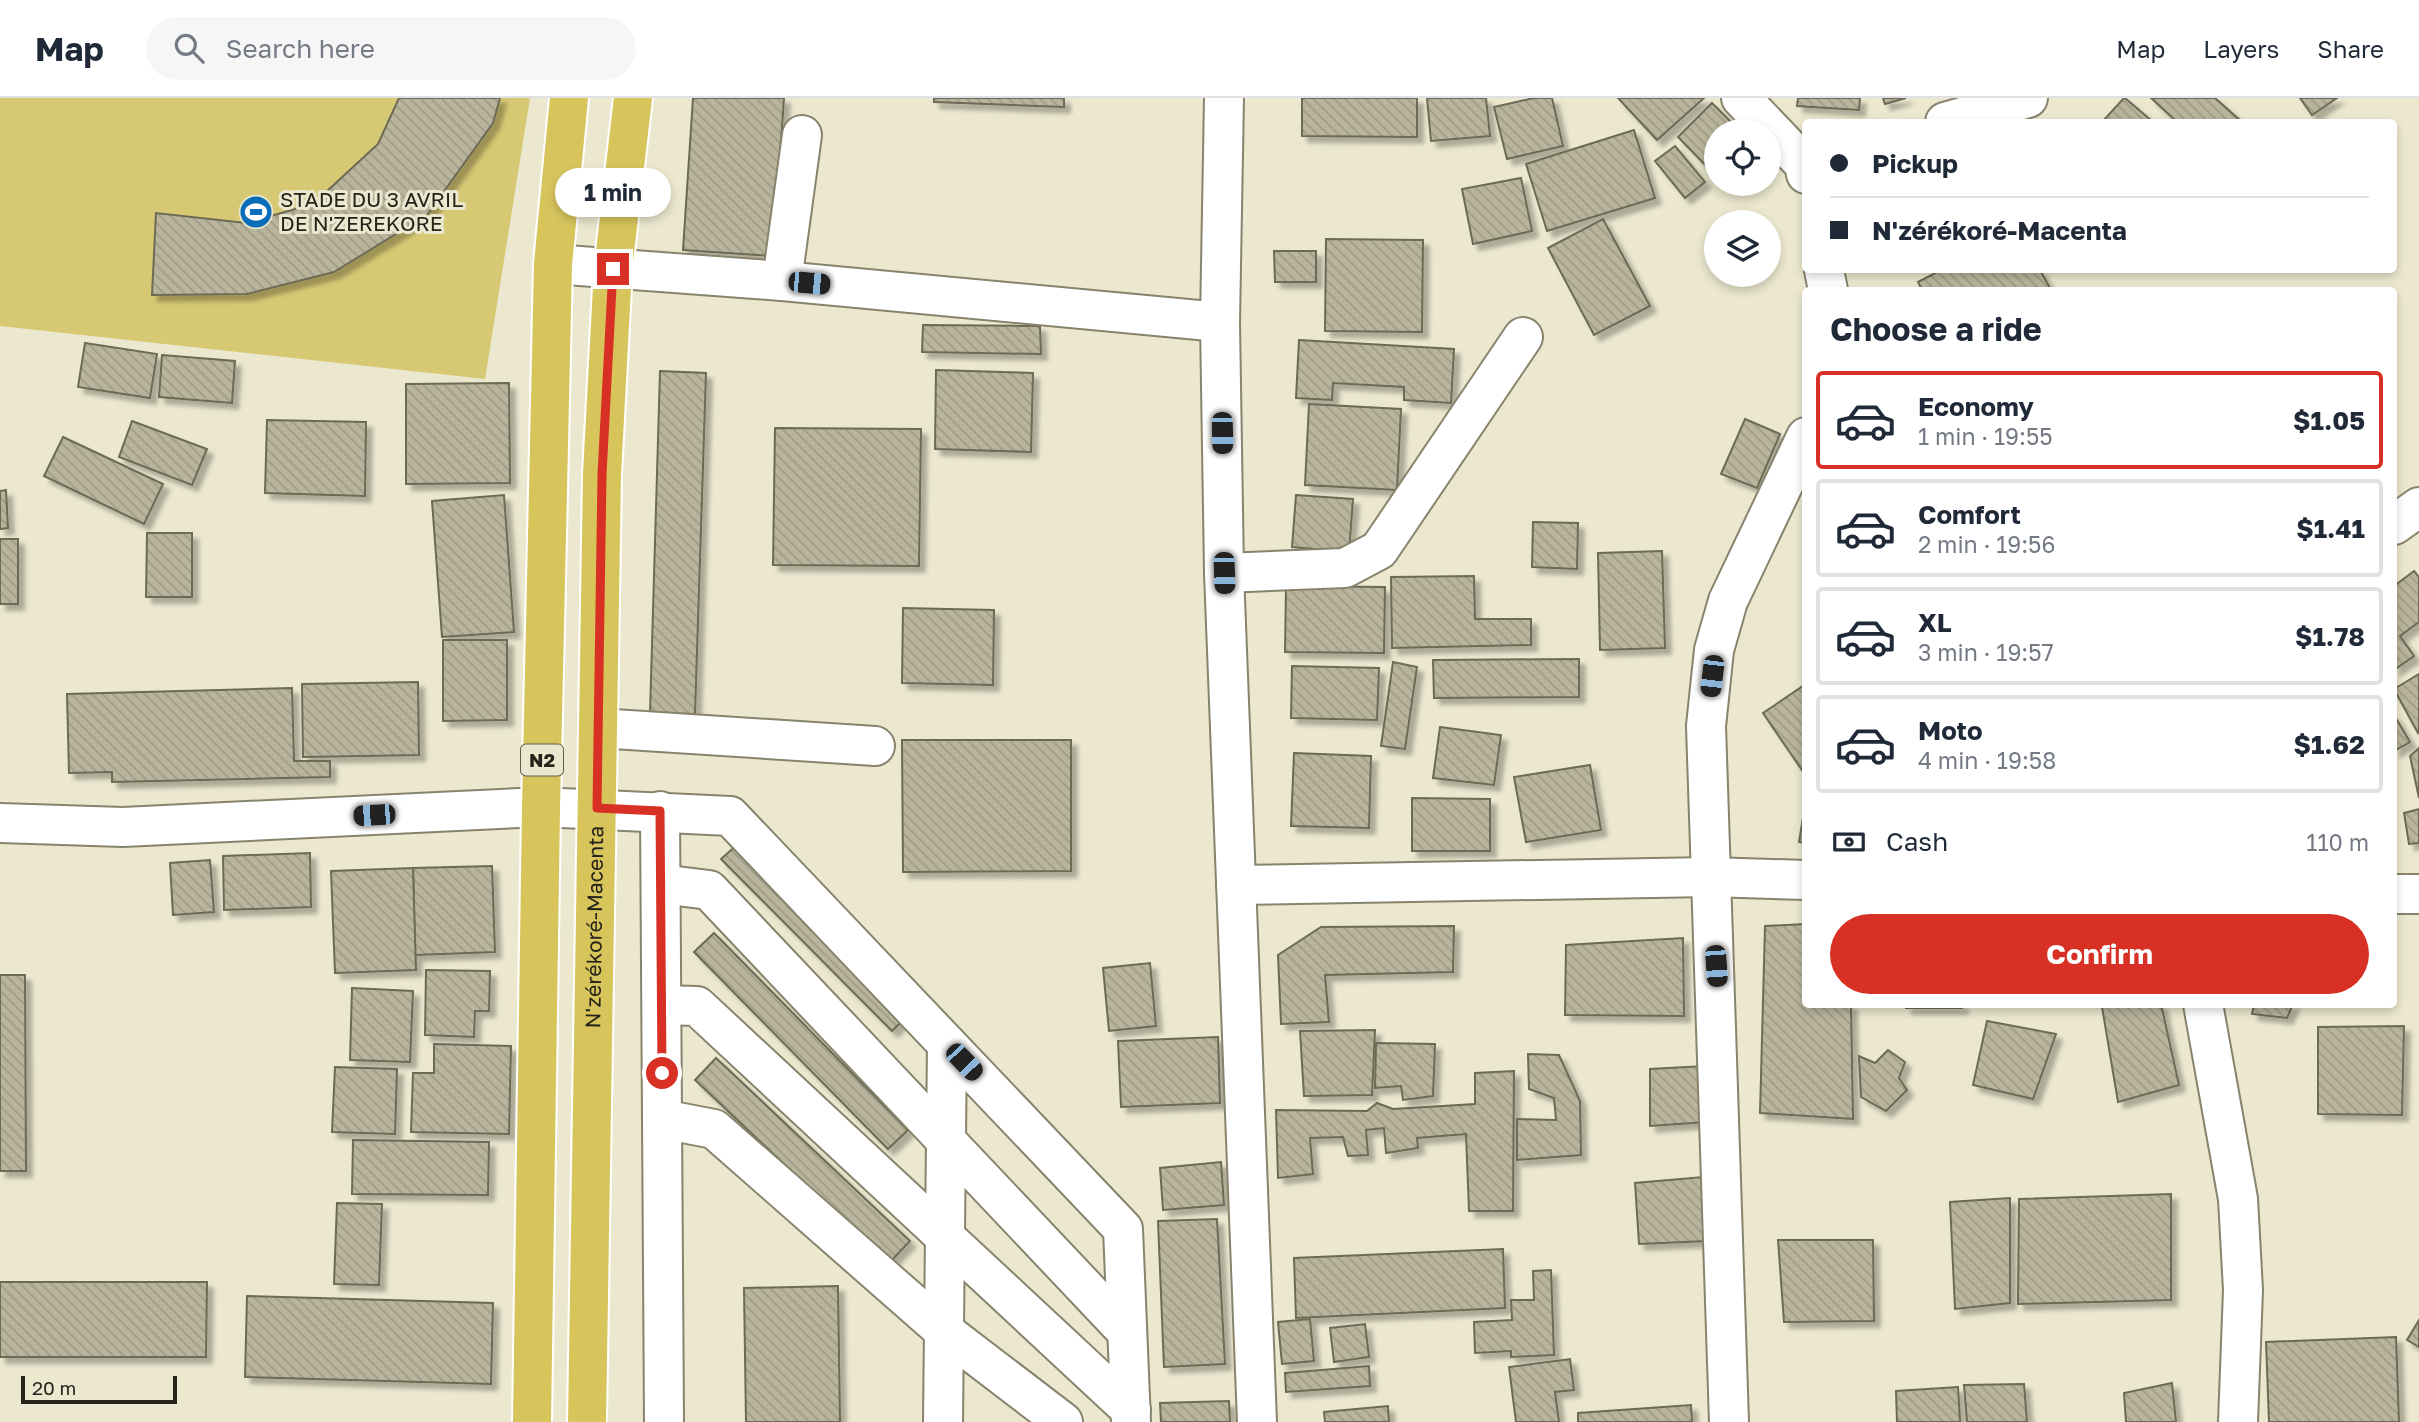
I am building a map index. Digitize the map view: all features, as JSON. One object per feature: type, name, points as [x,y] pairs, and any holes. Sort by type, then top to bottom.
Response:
[{"type":"highway","name":"N2","points":[[532,1422],[541,807],[553,264],[569,98]]},
{"type":"highway","name":"N'zérékoré-Macenta","points":[[587,1422],[602,474],[613,269],[633,98]]},
{"type":"street","points":[[1224,98],[1220,322],[1224,573],[1257,1422]]},
{"type":"street","points":[[1741,98],[1802,164]]},
{"type":"street","points":[[1955,119],[2028,98]]},
{"type":"street","points":[[782,281],[802,135]]},
{"type":"street","points":[[553,264],[782,281],[1220,322]]},
{"type":"street","points":[[1224,573],[1345,568],[1379,550],[1522,337]]},
{"type":"street","points":[[1729,1422],[1718,1002],[1710,877],[1706,726],[1714,650],[1728,601],[1802,445]]},
{"type":"street","points":[[2397,523],[2419,507]]},
{"type":"street","points":[[598,728],[874,746]]},
{"type":"street","points":[[0,823],[123,827],[541,807],[730,816],[1123,1229],[1131,1416]]},
{"type":"street","points":[[660,811],[664,1422]]},
{"type":"street","points":[[1236,885],[1710,877],[1802,880]]},
{"type":"street","points":[[661,884],[709,890],[1127,1332]]},
{"type":"street","points":[[2397,894],[2419,894]]},
{"type":"street","points":[[662,1005],[697,1006],[1131,1416]]},
{"type":"street","points":[[2204,1008],[2238,1199],[2243,1290],[2238,1422]]},
{"type":"street","points":[[943,1422],[947,1044]]},
{"type":"street","points":[[662,1119],[714,1129],[944,1331],[1063,1422]]},
{"type":"shaded area","name":"STADE DU 3 AVRIL DE N'ZEREKORE","points":[[0,98],[530,98],[485,379],[0,326]]},
{"type":"building","points":[[399,98],[500,98],[493,123],[427,215],[334,272],[247,294],[152,295],[156,213],[246,223],[313,204],[378,144]]},
{"type":"building","points":[[693,98],[784,98],[773,256],[683,250]]},
{"type":"building","points":[[934,98],[1064,98],[1064,107],[934,102]]},
{"type":"building","points":[[1302,98],[1417,98],[1417,137],[1302,136]]},
{"type":"building","points":[[1427,98],[1486,98],[1490,136],[1431,141]]},
{"type":"building","points":[[1534,98],[1552,98],[1563,146],[1507,159],[1494,107]]},
{"type":"building","points":[[1618,98],[1704,98],[1657,140]]},
{"type":"building","points":[[1798,98],[1860,98],[1859,110],[1797,106]]},
{"type":"building","points":[[1883,98],[1906,98],[1885,104]]},
{"type":"building","points":[[2125,98],[2150,119],[2105,119]]},
{"type":"building","points":[[2151,98],[2215,98],[2239,119],[2174,119]]},
{"type":"building","points":[[2300,98],[2337,98],[2312,115]]},
{"type":"building","points":[[1712,103],[1728,119],[1704,119],[1704,164],[1678,137]]},
{"type":"building","points":[[1634,130],[1655,198],[1547,231],[1526,164]]},
{"type":"building","points":[[1675,146],[1704,183],[1685,198],[1655,161]]},
{"type":"building","points":[[1521,178],[1532,231],[1473,244],[1462,189]]},
{"type":"building","points":[[1603,219],[1650,306],[1594,335],[1548,248]]},
{"type":"building","points":[[1326,239],[1423,240],[1422,332],[1325,331]]},
{"type":"building","points":[[1274,251],[1316,251],[1316,282],[1275,282]]},
{"type":"building","points":[[1935,273],[2042,273],[2049,287],[1920,287],[1918,282]]},
{"type":"building","points":[[923,325],[1040,326],[1041,354],[922,352]]},
{"type":"building","points":[[1299,340],[1454,349],[1451,403],[1404,400],[1404,387],[1333,383],[1332,400],[1296,398]]},
{"type":"building","points":[[85,343],[157,354],[150,398],[78,387]]},
{"type":"building","points":[[162,355],[235,361],[232,403],[159,397]]},
{"type":"building","points":[[936,370],[1033,373],[1031,452],[935,449]]},
{"type":"building","points":[[660,371],[706,373],[695,714],[650,713]]},
{"type":"building","points":[[509,383],[510,483],[406,484],[406,384]]},
{"type":"building","points":[[1309,404],[1401,409],[1397,490],[1305,485]]},
{"type":"building","points":[[1745,419],[1780,434],[1757,488],[1721,474]]},
{"type":"building","points":[[267,420],[366,422],[365,496],[265,493]]},
{"type":"building","points":[[132,421],[207,449],[192,485],[119,457]]},
{"type":"building","points":[[775,428],[921,429],[919,566],[773,565]]},
{"type":"building","points":[[63,437],[163,484],[144,524],[44,476]]},
{"type":"building","points":[[6,490],[8,528],[0,529],[0,491]]},
{"type":"building","points":[[504,495],[514,632],[442,637],[432,501]]},
{"type":"building","points":[[1296,495],[1353,499],[1349,552],[1292,547]]},
{"type":"building","points":[[1533,522],[1578,523],[1577,569],[1532,567]]},
{"type":"building","points":[[147,533],[192,533],[192,597],[146,597]]},
{"type":"building","points":[[0,539],[18,539],[18,604],[0,604]]},
{"type":"building","points":[[1662,551],[1665,648],[1600,650],[1598,553]]},
{"type":"building","points":[[2414,571],[2419,577],[2419,622],[2400,636],[2414,656],[2397,668],[2397,584]]},
{"type":"building","points":[[1474,576],[1475,619],[1531,619],[1531,645],[1392,648],[1391,577]]},
{"type":"building","points":[[1286,586],[1385,587],[1384,653],[1285,652]]},
{"type":"building","points":[[903,608],[994,610],[993,685],[902,683]]},
{"type":"building","points":[[443,640],[507,640],[507,720],[443,721]]},
{"type":"building","points":[[1579,659],[1579,697],[1434,698],[1433,660]]},
{"type":"building","points":[[1393,662],[1417,667],[1405,749],[1381,746]]},
{"type":"building","points":[[1292,666],[1379,668],[1377,720],[1291,718]]},
{"type":"building","points":[[2419,674],[2418,733],[2397,694],[2397,687]]},
{"type":"building","points":[[418,682],[419,755],[303,757],[302,684]]},
{"type":"building","points":[[1802,687],[1802,770],[1763,713]]},
{"type":"building","points":[[292,688],[294,761],[330,761],[330,777],[112,782],[112,772],[69,773],[67,694]]},
{"type":"building","points":[[2397,720],[2410,742],[2397,749]]},
{"type":"building","points":[[1440,727],[1501,735],[1494,785],[1433,778]]},
{"type":"building","points":[[902,740],[1071,740],[1071,871],[903,872]]},
{"type":"building","points":[[2419,748],[2419,798],[2410,756]]},
{"type":"building","points":[[1294,753],[1371,756],[1369,828],[1291,826]]},
{"type":"building","points":[[1590,765],[1601,830],[1526,842],[1514,777]]},
{"type":"building","points":[[1412,798],[1490,799],[1490,851],[1412,851]]},
{"type":"building","points":[[2419,809],[2419,843],[2409,844],[2404,813]]},
{"type":"building","points":[[739,843],[909,1014],[892,1031],[721,859]]},
{"type":"building","points":[[310,853],[311,907],[224,910],[223,856]]},
{"type":"building","points":[[210,860],[214,912],[173,915],[170,863]]},
{"type":"building","points":[[492,866],[495,952],[415,955],[413,868]]},
{"type":"building","points":[[413,868],[416,970],[335,973],[331,871]]},
{"type":"building","points":[[1802,924],[1802,1008],[1851,1008],[1853,1119],[1760,1113],[1765,926]]},
{"type":"building","points":[[1454,926],[1453,972],[1325,975],[1329,1022],[1281,1024],[1278,955],[1321,927]]},
{"type":"building","points":[[714,933],[908,1130],[888,1149],[694,952]]},
{"type":"building","points":[[1683,938],[1684,1016],[1565,1015],[1566,945]]},
{"type":"building","points":[[1150,963],[1156,1026],[1109,1031],[1103,968]]},
{"type":"building","points":[[426,970],[490,971],[489,1011],[475,1011],[474,1037],[425,1035]]},
{"type":"building","points":[[0,975],[25,975],[26,1171],[0,1171]]},
{"type":"building","points":[[352,988],[413,991],[410,1062],[350,1060]]},
{"type":"building","points":[[2102,1008],[2162,1008],[2179,1085],[2118,1102]]},
{"type":"building","points":[[2253,1008],[2291,1008],[2287,1018],[2252,1014]]},
{"type":"building","points":[[1987,1021],[2056,1034],[2033,1099],[1973,1085]]},
{"type":"building","points":[[2404,1026],[2402,1115],[2318,1114],[2318,1027]]},
{"type":"building","points":[[1375,1030],[1372,1095],[1304,1096],[1300,1031]]},
{"type":"building","points":[[1218,1037],[1220,1103],[1121,1107],[1118,1041]]},
{"type":"building","points":[[1376,1043],[1435,1044],[1433,1096],[1403,1100],[1401,1086],[1375,1088]]},
{"type":"building","points":[[434,1044],[511,1046],[509,1134],[411,1132],[413,1073],[434,1073]]},
{"type":"building","points":[[1888,1050],[1905,1062],[1899,1078],[1907,1090],[1886,1111],[1861,1097],[1859,1056],[1875,1063]]},
{"type":"building","points":[[1528,1054],[1559,1055],[1580,1101],[1581,1155],[1517,1160],[1517,1119],[1556,1120],[1554,1098],[1529,1089]]},
{"type":"building","points":[[716,1058],[910,1241],[889,1263],[695,1080]]},
{"type":"building","points":[[1705,1066],[1707,1122],[1650,1126],[1650,1069]]},
{"type":"building","points":[[335,1067],[397,1069],[395,1134],[332,1132]]},
{"type":"building","points":[[1514,1071],[1513,1211],[1469,1211],[1466,1134],[1417,1138],[1418,1148],[1386,1153],[1384,1128],[1366,1130],[1368,1155],[1348,1156],[1343,1137],[1310,1138],[1313,1174],[1278,1178],[1276,1110],[1367,1111],[1377,1103],[1393,1109],[1475,1104],[1475,1073]]},
{"type":"building","points":[[353,1140],[489,1142],[488,1195],[352,1194]]},
{"type":"building","points":[[1221,1162],[1224,1205],[1163,1210],[1160,1168]]},
{"type":"building","points":[[1703,1177],[1707,1241],[1639,1244],[1635,1183]]},
{"type":"building","points":[[2171,1194],[2171,1300],[2018,1304],[2019,1199]]},
{"type":"building","points":[[2010,1198],[2010,1303],[1955,1309],[1950,1202]]},
{"type":"building","points":[[337,1203],[382,1204],[379,1285],[334,1284]]},
{"type":"building","points":[[1217,1219],[1225,1364],[1164,1367],[1158,1221]]},
{"type":"building","points":[[1778,1240],[1873,1240],[1874,1321],[1784,1322]]},
{"type":"building","points":[[1503,1249],[1505,1308],[1296,1318],[1294,1258]]},
{"type":"building","points":[[1551,1270],[1554,1355],[1511,1357],[1511,1351],[1475,1353],[1474,1322],[1512,1320],[1511,1300],[1534,1300],[1533,1271]]},
{"type":"building","points":[[0,1282],[207,1282],[206,1357],[0,1357]]},
{"type":"building","points":[[838,1286],[840,1422],[746,1422],[744,1288]]},
{"type":"building","points":[[247,1296],[493,1303],[491,1384],[245,1377]]},
{"type":"building","points":[[1310,1319],[1314,1361],[1282,1364],[1278,1322]]},
{"type":"building","points":[[2419,1320],[2419,1347],[2407,1340]]},
{"type":"building","points":[[1365,1324],[1369,1357],[1334,1362],[1330,1328]]},
{"type":"building","points":[[2396,1337],[2399,1422],[2269,1422],[2266,1342]]},
{"type":"building","points":[[1570,1359],[1574,1390],[1555,1392],[1559,1422],[1516,1422],[1509,1367]]},
{"type":"building","points":[[1369,1366],[1370,1386],[1286,1392],[1285,1373]]},
{"type":"building","points":[[2172,1383],[2176,1422],[2126,1422],[2124,1393]]},
{"type":"building","points":[[2024,1384],[2027,1422],[1967,1422],[1964,1385]]},
{"type":"building","points":[[1958,1387],[1960,1422],[1897,1422],[1896,1391]]},
{"type":"building","points":[[1229,1401],[1230,1422],[1161,1422],[1160,1403]]},
{"type":"building","points":[[1691,1405],[1692,1422],[1578,1422],[1578,1413]]},
{"type":"building","points":[[1388,1406],[1389,1422],[1325,1422],[1324,1412]]},
{"type":"place","name":"STADE DU 3 AVRIL DE N'ZEREKORE","points":[[256,212]]},
{"type":"route","points":[[613,269],[602,474],[597,808],[660,811],[662,1073]]}]
